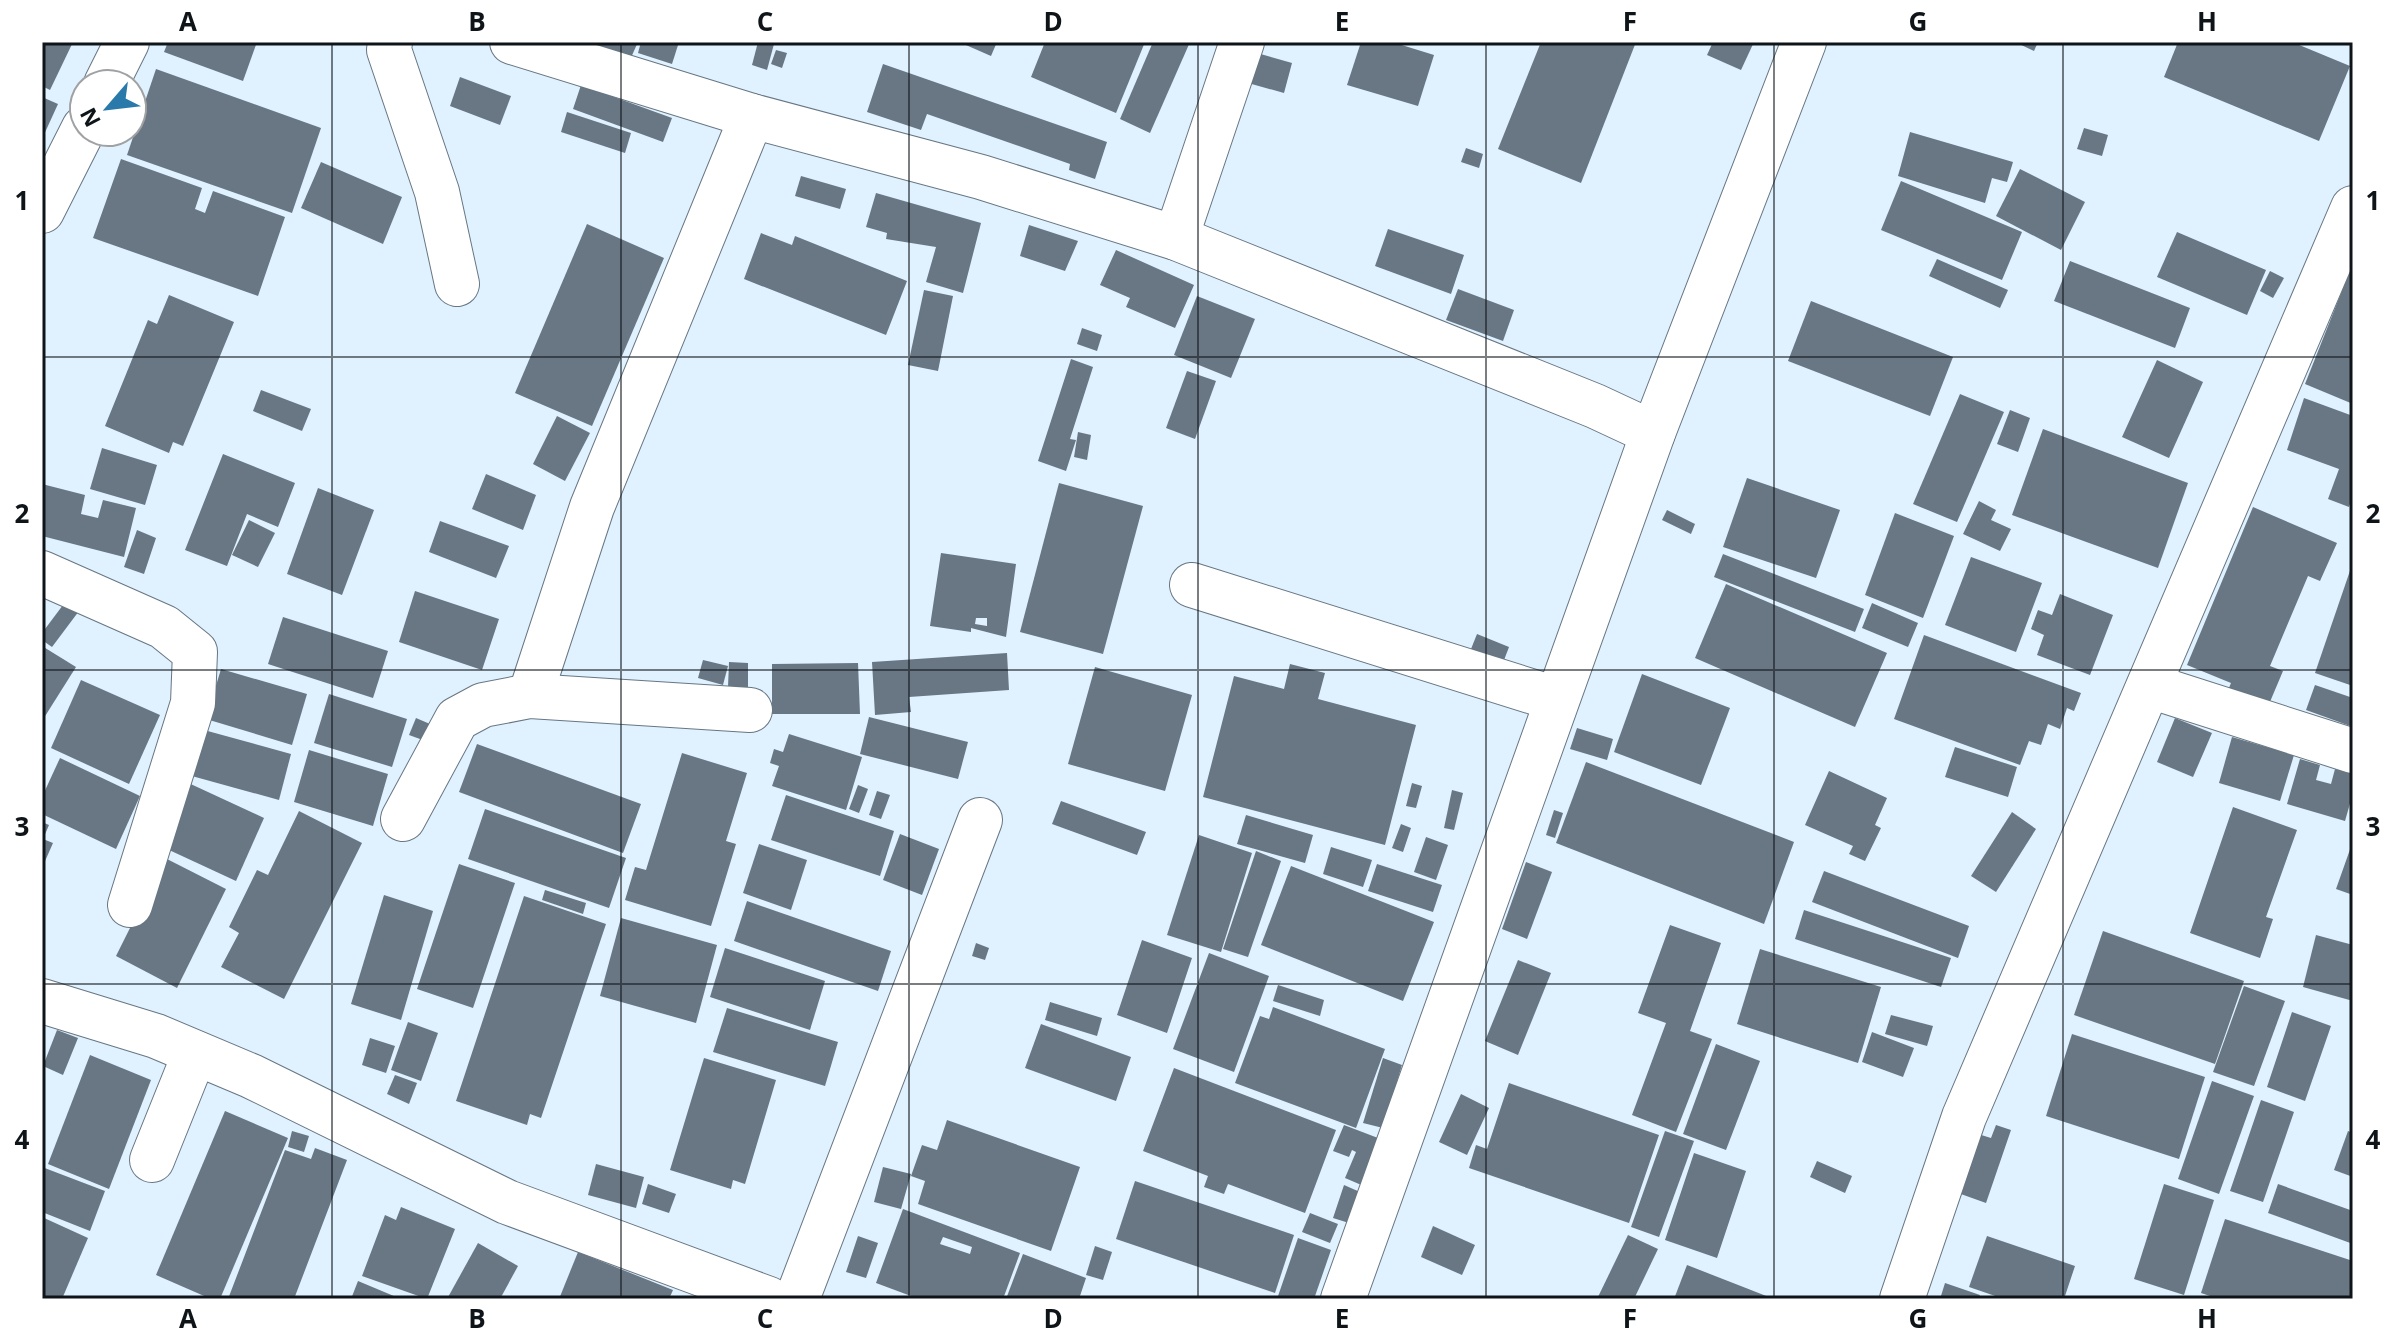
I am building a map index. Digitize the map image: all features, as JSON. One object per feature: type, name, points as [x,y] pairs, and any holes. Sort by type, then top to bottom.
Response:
[{"type":"street","points":[[114,68],[127,42]]},
{"type":"street","points":[[390,42],[389,50],[437,192],[457,284]]},
{"type":"street","points":[[512,42],[752,116],[981,177],[1176,238],[1595,406],[1653,433]]},
{"type":"street","points":[[1176,238],[1242,42]]},
{"type":"street","points":[[1343,1299],[1653,433],[1804,42]]},
{"type":"street","points":[[530,696],[592,507],[752,116]]},
{"type":"street","points":[[42,211],[74,148]]},
{"type":"street","points":[[1902,1299],[1964,1117],[2150,686],[2273,387],[2353,208]]},
{"type":"street","points":[[42,573],[164,627],[195,652],[193,703],[130,905]]},
{"type":"street","points":[[1192,585],[1556,699]]},
{"type":"street","points":[[2150,686],[2353,751]]},
{"type":"street","points":[[403,819],[457,719],[483,705],[530,696],[750,710]]},
{"type":"street","points":[[797,1299],[980,820]]},
{"type":"street","points":[[42,1001],[156,1036],[251,1076],[507,1202],[769,1299]]},
{"type":"street","points":[[152,1160],[195,1053]]},
{"type":"building","points":[[42,42],[73,42],[50,90],[42,86]]},
{"type":"building","points":[[168,42],[257,42],[243,81],[164,52]]},
{"type":"building","points":[[583,42],[638,42],[629,62]]},
{"type":"building","points":[[641,42],[679,42],[672,64],[638,53]]},
{"type":"building","points":[[758,42],[774,44],[767,70],[752,65]]},
{"type":"building","points":[[959,42],[997,42],[991,56]]},
{"type":"building","points":[[1045,42],[1145,42],[1116,113],[1031,77]]},
{"type":"building","points":[[1153,42],[1190,42],[1150,133],[1120,119]]},
{"type":"building","points":[[1361,42],[1392,42],[1434,55],[1418,106],[1347,85]]},
{"type":"building","points":[[1541,42],[1636,42],[1581,183],[1498,149]]},
{"type":"building","points":[[1713,42],[1754,42],[1741,70],[1707,55]]},
{"type":"building","points":[[2015,42],[2038,42],[2034,51]]},
{"type":"building","points":[[2178,42],[2292,42],[2350,66],[2319,141],[2164,77]]},
{"type":"building","points":[[776,50],[787,53],[782,68],[771,64]]},
{"type":"building","points":[[1257,53],[1292,63],[1284,93],[1248,83]]},
{"type":"building","points":[[883,64],[1107,142],[1095,179],[1069,170],[1070,164],[927,114],[921,130],[867,112]]},
{"type":"building","points":[[156,69],[321,128],[292,213],[127,155],[129,148],[148,148],[148,93]]},
{"type":"building","points":[[460,77],[511,96],[500,125],[450,106]]},
{"type":"building","points":[[581,85],[672,118],[663,142],[573,109]]},
{"type":"building","points":[[42,97],[58,104],[42,139]]},
{"type":"building","points":[[567,112],[631,133],[625,153],[561,132]]},
{"type":"building","points":[[2084,128],[2108,135],[2102,156],[2077,149]]},
{"type":"building","points":[[1910,132],[2013,162],[2007,182],[1992,178],[1985,203],[1898,176]]},
{"type":"building","points":[[1466,148],[1483,154],[1479,168],[1461,162]]},
{"type":"building","points":[[121,159],[202,188],[195,209],[205,213],[213,191],[285,217],[258,296],[93,238]]},
{"type":"building","points":[[321,162],[402,197],[383,244],[301,208]]},
{"type":"building","points":[[2020,169],[2085,202],[2061,250],[1996,216]]},
{"type":"building","points":[[801,176],[846,189],[840,209],[795,196]]},
{"type":"building","points":[[1901,181],[2022,232],[2002,280],[1881,230]]},
{"type":"building","points":[[876,193],[981,223],[963,293],[926,282],[936,247],[886,239],[887,233],[866,227]]},
{"type":"building","points":[[587,224],[664,258],[592,426],[515,393]]},
{"type":"building","points":[[1029,225],[1078,241],[1065,271],[1020,256]]},
{"type":"building","points":[[1388,229],[1464,255],[1451,294],[1375,266]]},
{"type":"building","points":[[2177,232],[2266,270],[2247,315],[2157,277]]},
{"type":"building","points":[[761,233],[792,245],[795,236],[907,281],[886,335],[744,279]]},
{"type":"building","points":[[1116,250],[1194,285],[1175,328],[1126,307],[1130,298],[1100,285]]},
{"type":"building","points":[[1937,259],[2008,290],[2000,308],[1929,276]]},
{"type":"building","points":[[2070,261],[2190,308],[2175,348],[2054,301]]},
{"type":"building","points":[[2353,263],[2353,404],[2305,384]]},
{"type":"building","points":[[2270,271],[2284,278],[2273,298],[2260,291]]},
{"type":"building","points":[[1458,289],[1514,310],[1503,341],[1446,320]]},
{"type":"building","points":[[924,290],[953,296],[938,371],[908,365]]},
{"type":"building","points":[[169,295],[234,322],[183,446],[173,442],[169,453],[105,426],[148,320],[157,324]]},
{"type":"building","points":[[1197,296],[1255,319],[1231,378],[1174,355]]},
{"type":"building","points":[[1811,301],[1953,357],[1930,416],[1788,361]]},
{"type":"building","points":[[1082,328],[1102,335],[1097,351],[1077,344]]},
{"type":"building","points":[[1071,359],[1093,367],[1070,439],[1076,440],[1066,471],[1038,461]]},
{"type":"building","points":[[2157,360],[2203,382],[2169,458],[2122,437]]},
{"type":"building","points":[[1187,371],[1216,381],[1195,439],[1166,428]]},
{"type":"building","points":[[261,390],[311,409],[302,431],[253,411]]},
{"type":"building","points":[[1960,394],[2004,412],[1957,522],[1913,504]]},
{"type":"building","points":[[2304,398],[2353,416],[2353,495],[2349,507],[2328,499],[2339,469],[2287,450]]},
{"type":"building","points":[[2010,410],[2030,418],[2018,452],[1997,444]]},
{"type":"building","points":[[557,416],[590,433],[565,481],[533,464]]},
{"type":"building","points":[[2043,429],[2188,483],[2158,568],[2012,515]]},
{"type":"building","points":[[1078,432],[1091,435],[1087,460],[1074,457]]},
{"type":"building","points":[[102,448],[157,465],[145,505],[90,489]]},
{"type":"building","points":[[223,454],[295,483],[278,527],[247,514],[227,566],[185,550]]},
{"type":"building","points":[[486,474],[536,495],[523,530],[472,509]]},
{"type":"building","points":[[1747,478],[1840,510],[1816,578],[1723,547]]},
{"type":"building","points":[[1059,483],[1143,506],[1103,654],[1020,632]]},
{"type":"building","points":[[42,484],[85,495],[81,514],[98,518],[103,500],[136,508],[124,557],[42,536]]},
{"type":"building","points":[[318,488],[374,510],[342,595],[287,574]]},
{"type":"building","points":[[1979,501],[1996,510],[1991,520],[2011,529],[2000,551],[1963,534]]},
{"type":"building","points":[[2253,507],[2337,543],[2320,581],[2308,576],[2270,666],[2283,671],[2264,716],[2224,700],[2231,683],[2187,665]]},
{"type":"building","points":[[1667,510],[1695,524],[1691,534],[1662,520]]},
{"type":"building","points":[[1895,513],[1954,536],[1923,618],[1865,595]]},
{"type":"building","points":[[249,520],[275,533],[258,567],[232,555]]},
{"type":"building","points":[[440,521],[509,546],[496,578],[429,552]]},
{"type":"building","points":[[137,530],[156,538],[144,574],[124,567]]},
{"type":"building","points":[[941,553],[1016,564],[1006,637],[971,628],[971,632],[930,626]],"holes":[[[976,618],[987,618],[987,626],[975,624]]]},
{"type":"building","points":[[1723,554],[1864,609],[1855,632],[1714,577]]},
{"type":"building","points":[[1971,557],[2042,583],[2016,652],[1945,625]]},
{"type":"building","points":[[2353,562],[2353,686],[2315,673]]},
{"type":"building","points":[[1726,584],[1887,653],[1855,727],[1695,658]]},
{"type":"building","points":[[415,591],[499,619],[482,670],[399,642]]},
{"type":"building","points":[[2060,594],[2113,615],[2090,675],[2037,655],[2044,635],[2031,629],[2038,610],[2052,615]]},
{"type":"building","points":[[66,601],[79,611],[52,647],[42,640],[42,633]]},
{"type":"building","points":[[1872,603],[1918,623],[1908,647],[1862,628]]},
{"type":"building","points":[[283,617],[388,651],[373,698],[268,664]]},
{"type":"building","points":[[1477,634],[1509,647],[1501,668],[1469,654]]},
{"type":"building","points":[[1924,635],[2081,693],[2074,711],[2067,708],[2060,729],[2048,724],[2041,745],[2029,741],[2020,765],[1894,719]]},
{"type":"building","points":[[42,646],[76,667],[42,721]]},
{"type":"building","points":[[1007,653],[1009,690],[909,697],[911,712],[875,715],[872,662]]},
{"type":"building","points":[[703,660],[728,666],[723,685],[698,678]]},
{"type":"building","points":[[729,662],[748,663],[748,688],[728,687]]},
{"type":"building","points":[[858,663],[860,714],[772,714],[772,664]]},
{"type":"building","points":[[1290,664],[1325,673],[1318,699],[1416,725],[1385,845],[1203,797],[1234,676],[1284,689]]},
{"type":"building","points":[[1095,667],[1192,695],[1165,791],[1068,764]]},
{"type":"building","points":[[221,669],[307,694],[292,745],[206,719]]},
{"type":"building","points":[[1642,674],[1730,708],[1701,785],[1614,752]]},
{"type":"building","points":[[81,680],[160,715],[129,784],[51,748]]},
{"type":"building","points":[[2315,685],[2353,698],[2353,727],[2306,710]]},
{"type":"building","points":[[329,694],[407,719],[392,767],[314,743]]},
{"type":"building","points":[[869,717],[968,742],[958,779],[860,754]]},
{"type":"building","points":[[416,718],[437,727],[431,743],[409,735]]},
{"type":"building","points":[[2175,718],[2212,733],[2193,777],[2157,762]]},
{"type":"building","points":[[193,727],[291,754],[279,800],[181,773]]},
{"type":"building","points":[[1577,728],[1613,739],[1607,760],[1570,749]]},
{"type":"building","points":[[789,734],[862,757],[846,810],[772,786],[779,766],[770,763],[774,749],[783,752]]},
{"type":"building","points":[[2232,737],[2294,755],[2280,801],[2219,783]]},
{"type":"building","points":[[477,744],[641,804],[623,853],[459,792]]},
{"type":"building","points":[[1955,747],[2017,767],[2008,797],[1945,777]]},
{"type":"building","points":[[309,750],[388,774],[373,826],[294,802]]},
{"type":"building","points":[[682,753],[747,773],[726,841],[736,844],[711,926],[625,900],[635,867],[646,870]]},
{"type":"building","points":[[60,758],[140,796],[116,849],[42,814],[42,797]]},
{"type":"building","points":[[2300,759],[2320,765],[2316,780],[2331,784],[2335,769],[2353,774],[2353,793],[2345,821],[2287,804]]},
{"type":"building","points":[[1586,762],[1794,842],[1764,924],[1556,843]]},
{"type":"building","points":[[1829,771],[1887,798],[1875,825],[1881,828],[1865,861],[1849,854],[1853,846],[1805,825]]},
{"type":"building","points":[[182,780],[264,818],[236,881],[154,843]]},
{"type":"building","points":[[1412,783],[1422,786],[1416,808],[1406,806]]},
{"type":"building","points":[[858,785],[868,789],[859,813],[849,809]]},
{"type":"building","points":[[1452,790],[1463,793],[1454,830],[1444,828]]},
{"type":"building","points":[[877,791],[890,795],[881,819],[869,815]]},
{"type":"building","points":[[786,795],[894,831],[880,876],[771,840]]},
{"type":"building","points":[[1061,801],[1146,832],[1137,855],[1052,824]]},
{"type":"building","points":[[2233,807],[2297,830],[2266,917],[2273,919],[2260,958],[2190,933]]},
{"type":"building","points":[[485,809],[626,858],[609,908],[468,859]]},
{"type":"building","points":[[1554,810],[1563,813],[1555,838],[1546,835]]},
{"type":"building","points":[[299,811],[362,843],[284,999],[221,967],[239,933],[229,927],[257,870],[268,875]]},
{"type":"building","points":[[2012,812],[2036,829],[1996,892],[1971,876]]},
{"type":"building","points":[[1246,815],[1313,835],[1305,863],[1237,844]]},
{"type":"building","points":[[42,822],[49,825],[43,839],[53,843],[42,868]]},
{"type":"building","points":[[1401,824],[1411,828],[1403,852],[1392,848]]},
{"type":"building","points":[[900,834],[939,849],[922,895],[883,880]]},
{"type":"building","points":[[1199,835],[1252,853],[1221,952],[1167,935]]},
{"type":"building","points":[[1426,837],[1448,845],[1436,880],[1414,872]]},
{"type":"building","points":[[2353,841],[2353,895],[2336,889]]},
{"type":"building","points":[[759,844],[807,860],[791,910],[743,893]]},
{"type":"building","points":[[1331,847],[1372,860],[1363,887],[1323,874]]},
{"type":"building","points":[[1256,851],[1281,861],[1248,957],[1223,949]]},
{"type":"building","points":[[165,858],[226,889],[177,988],[116,956]]},
{"type":"building","points":[[1526,862],[1552,872],[1527,939],[1502,929]]},
{"type":"building","points":[[459,864],[515,883],[473,1008],[417,989]]},
{"type":"building","points":[[1377,864],[1442,885],[1433,912],[1368,891]]},
{"type":"building","points":[[1291,866],[1434,922],[1403,1001],[1261,945]]},
{"type":"building","points":[[1824,871],[1969,926],[1958,958],[1812,902]]},
{"type":"building","points":[[545,890],[586,903],[583,914],[542,900]]},
{"type":"building","points":[[384,895],[433,911],[401,1020],[351,1004]]},
{"type":"building","points":[[524,896],[606,924],[541,1118],[530,1114],[527,1125],[456,1101]]},
{"type":"building","points":[[747,901],[891,951],[878,991],[734,941]]},
{"type":"building","points":[[1804,910],[1951,958],[1941,987],[1795,939]]},
{"type":"building","points":[[621,918],[717,945],[696,1023],[600,996]]},
{"type":"building","points":[[1670,925],[1721,943],[1690,1031],[1712,1039],[1676,1132],[1632,1115],[1666,1023],[1638,1013]]},
{"type":"building","points":[[2103,931],[2244,981],[2215,1064],[2074,1015]]},
{"type":"building","points":[[2316,935],[2353,945],[2353,1001],[2303,987]]},
{"type":"building","points":[[1142,940],[1192,958],[1167,1033],[1117,1015]]},
{"type":"building","points":[[976,943],[989,948],[985,960],[972,956]]},
{"type":"building","points":[[725,948],[825,981],[810,1030],[710,997]]},
{"type":"building","points":[[1760,949],[1881,987],[1858,1063],[1737,1024]]},
{"type":"building","points":[[1209,953],[1269,976],[1234,1072],[1173,1049]]},
{"type":"building","points":[[1518,960],[1551,973],[1518,1055],[1485,1041]]},
{"type":"building","points":[[1278,985],[1324,1000],[1320,1016],[1273,1001]]},
{"type":"building","points":[[2244,986],[2285,1001],[2254,1086],[2213,1072]]},
{"type":"building","points":[[1050,1002],[1102,1018],[1097,1036],[1045,1020]]},
{"type":"building","points":[[1273,1007],[1385,1049],[1356,1128],[1235,1083],[1260,1016],[1269,1019]]},
{"type":"building","points":[[727,1008],[838,1042],[825,1086],[713,1052]]},
{"type":"building","points":[[2292,1012],[2331,1026],[2305,1101],[2267,1087]]},
{"type":"building","points":[[1891,1015],[1933,1026],[1927,1046],[1885,1034]]},
{"type":"building","points":[[408,1022],[438,1033],[421,1081],[391,1070]]},
{"type":"building","points":[[1041,1024],[1131,1057],[1116,1101],[1025,1068]]},
{"type":"building","points":[[57,1030],[78,1038],[63,1075],[43,1066]]},
{"type":"building","points":[[1872,1032],[1914,1048],[1903,1077],[1862,1062]]},
{"type":"building","points":[[2072,1034],[2205,1077],[2179,1159],[2046,1116]]},
{"type":"building","points":[[370,1038],[395,1046],[386,1073],[362,1065]]},
{"type":"building","points":[[1716,1044],[1760,1061],[1726,1150],[1683,1134]]},
{"type":"building","points":[[90,1055],[151,1080],[109,1189],[48,1164]]},
{"type":"building","points":[[704,1058],[776,1080],[745,1184],[733,1180],[731,1189],[670,1170]]},
{"type":"building","points":[[1383,1058],[1402,1065],[1383,1128],[1363,1123]]},
{"type":"building","points":[[1174,1068],[1336,1130],[1305,1213],[1228,1184],[1224,1194],[1204,1187],[1208,1176],[1143,1151]]},
{"type":"building","points":[[395,1075],[417,1083],[409,1104],[387,1094]]},
{"type":"building","points":[[2212,1081],[2254,1096],[2219,1194],[2178,1179]]},
{"type":"building","points":[[1509,1083],[1659,1135],[1629,1223],[1469,1168],[1476,1145],[1487,1149]]},
{"type":"building","points":[[1461,1094],[1489,1108],[1467,1155],[1439,1142]]},
{"type":"building","points":[[2261,1100],[2294,1112],[2263,1202],[2230,1191]]},
{"type":"building","points":[[225,1111],[288,1138],[220,1299],[211,1299],[156,1275]]},
{"type":"building","points":[[947,1120],[1080,1167],[1051,1251],[918,1204],[925,1181],[911,1176],[922,1145],[937,1150]]},
{"type":"building","points":[[1344,1125],[1378,1138],[1366,1187],[1345,1178],[1356,1152],[1352,1150],[1349,1157],[1333,1151]]},
{"type":"building","points":[[1996,1125],[2011,1130],[1986,1203],[1958,1193],[1978,1134],[1991,1138]]},
{"type":"building","points":[[292,1131],[309,1136],[304,1152],[288,1147]]},
{"type":"building","points":[[1665,1131],[1694,1141],[1659,1237],[1631,1227]]},
{"type":"building","points":[[2348,1131],[2353,1133],[2353,1177],[2334,1170]]},
{"type":"building","points":[[315,1148],[347,1160],[294,1299],[228,1299],[285,1150],[311,1159]]},
{"type":"building","points":[[1694,1153],[1746,1171],[1717,1258],[1665,1240]]},
{"type":"building","points":[[1817,1161],[1852,1176],[1845,1193],[1810,1177]]},
{"type":"building","points":[[596,1164],[644,1177],[636,1208],[588,1195]]},
{"type":"building","points":[[42,1167],[105,1191],[90,1231],[42,1212]]},
{"type":"building","points":[[883,1167],[911,1174],[901,1209],[874,1202]]},
{"type":"building","points":[[1135,1181],[1294,1235],[1275,1293],[1116,1239]]},
{"type":"building","points":[[648,1184],[676,1194],[669,1213],[642,1204]]},
{"type":"building","points":[[2164,1184],[2214,1200],[2184,1295],[2134,1279]]},
{"type":"building","points":[[2278,1184],[2353,1211],[2353,1244],[2268,1213]]},
{"type":"building","points":[[1344,1185],[1360,1192],[1349,1223],[1333,1218]]},
{"type":"building","points":[[401,1207],[455,1229],[427,1299],[362,1276],[385,1215],[396,1220]]},
{"type":"building","points":[[903,1209],[1020,1253],[1003,1299],[919,1299],[876,1283]],"holes":[[[943,1237],[972,1247],[970,1254],[940,1244]]]},
{"type":"building","points":[[1310,1213],[1338,1224],[1330,1243],[1302,1232]]},
{"type":"building","points":[[42,1217],[88,1238],[62,1299],[42,1299]]},
{"type":"building","points":[[2225,1219],[2353,1261],[2353,1299],[2219,1299],[2201,1293]]},
{"type":"building","points":[[1433,1226],[1475,1245],[1462,1275],[1421,1257]]},
{"type":"building","points":[[1628,1235],[1658,1249],[1634,1299],[1597,1299]]},
{"type":"building","points":[[858,1236],[878,1243],[866,1278],[846,1272]]},
{"type":"building","points":[[1987,1236],[2075,1266],[2064,1299],[2004,1299],[1969,1287]]},
{"type":"building","points":[[1298,1238],[1331,1250],[1314,1299],[1277,1299]]},
{"type":"building","points":[[478,1243],[518,1266],[500,1299],[447,1299]]},
{"type":"building","points":[[1095,1246],[1112,1252],[1103,1280],[1086,1275]]},
{"type":"building","points":[[578,1252],[673,1290],[669,1299],[559,1299]]},
{"type":"building","points":[[1023,1254],[1086,1278],[1079,1299],[1006,1299]]},
{"type":"building","points":[[1687,1265],[1774,1299],[1674,1299]]},
{"type":"building","points":[[358,1281],[401,1299],[351,1299]]},
{"type":"building","points":[[1945,1283],[1980,1295],[1978,1299],[1940,1299]]}]
